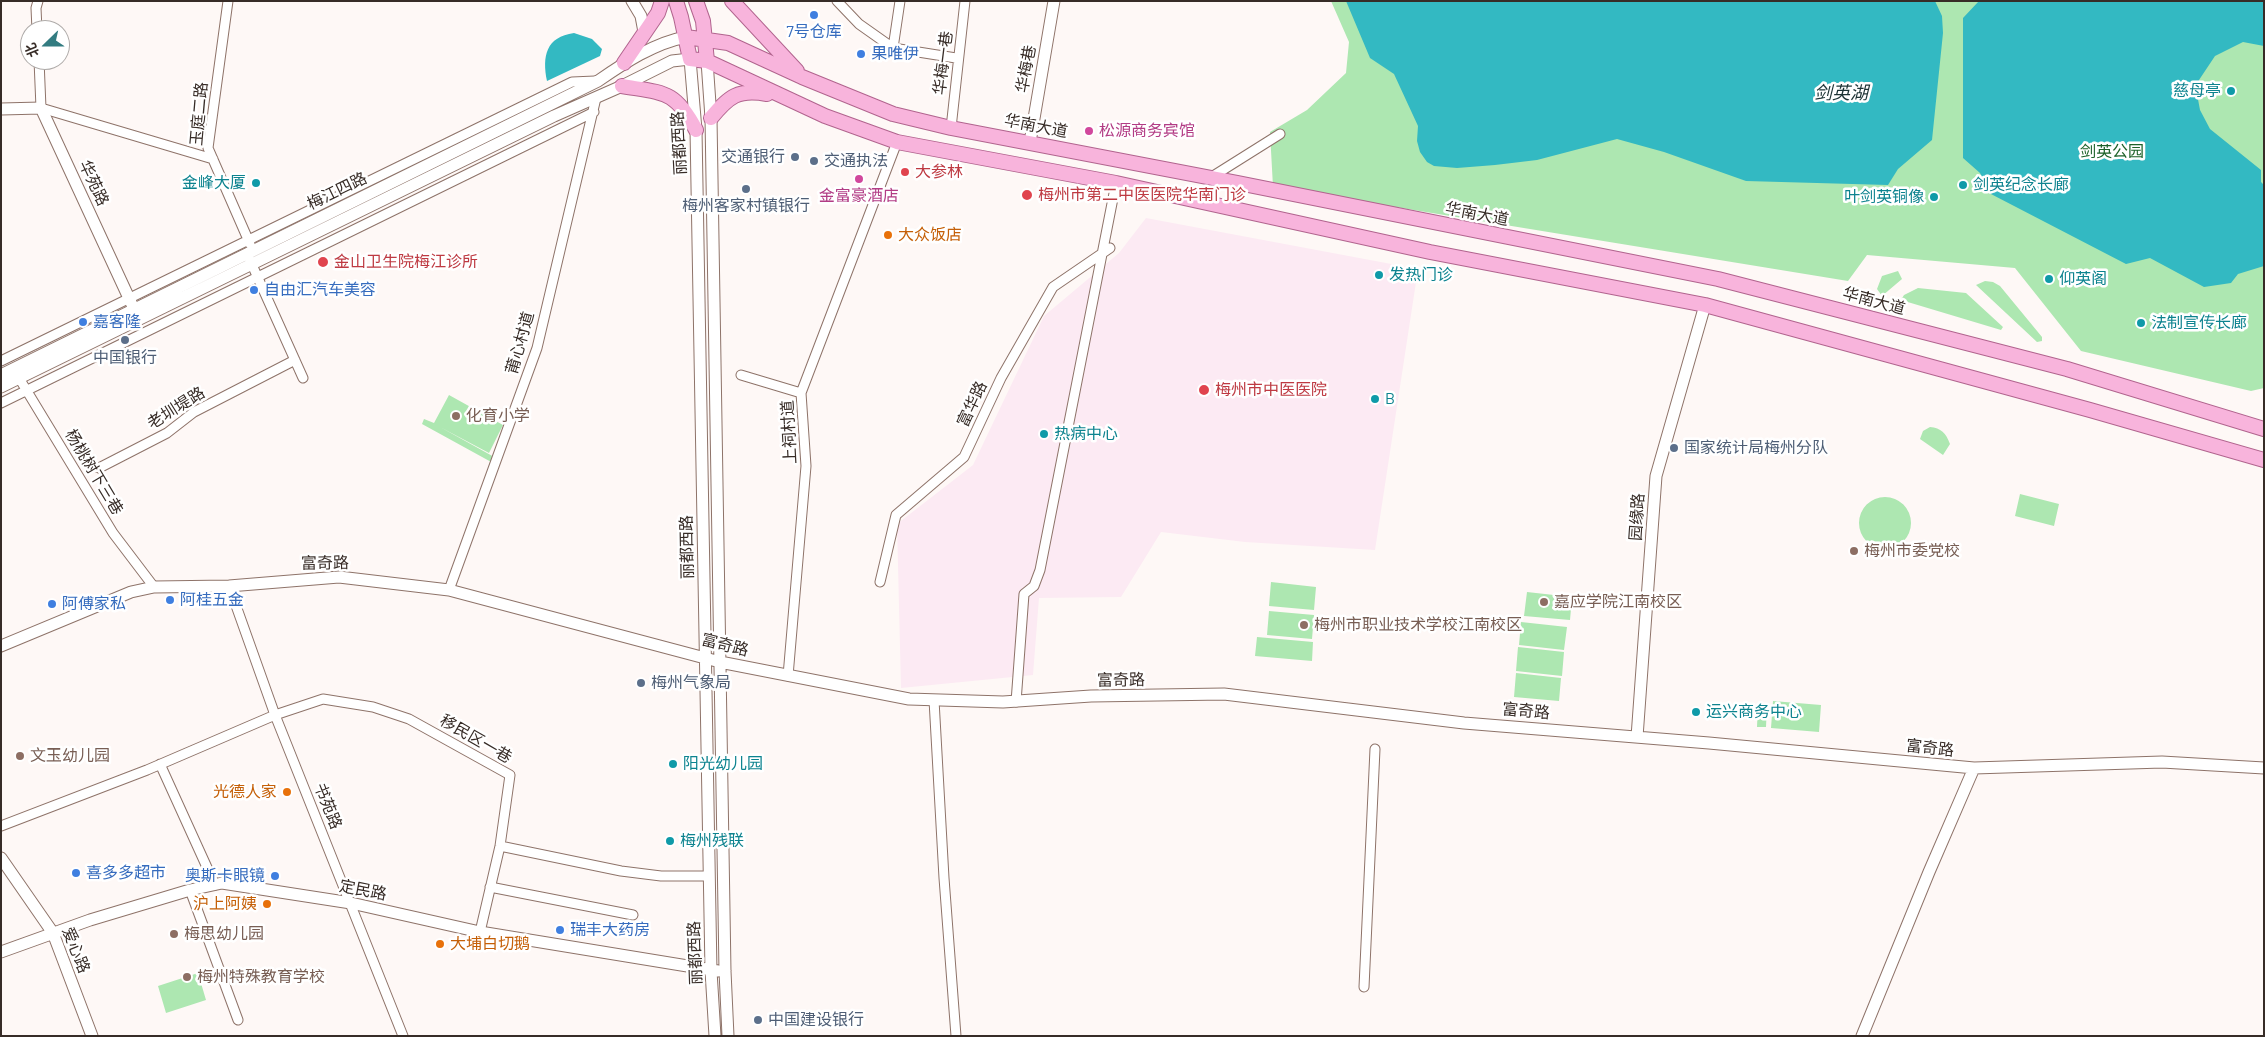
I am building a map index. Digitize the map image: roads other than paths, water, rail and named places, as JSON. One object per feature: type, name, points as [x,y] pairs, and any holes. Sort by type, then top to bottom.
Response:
[{"type":"main road","points":[[624,63],[658,13],[662,1]]},
{"type":"main road","points":[[676,1],[690,59],[707,61],[825,116],[896,142],[1116,182],[1430,252],[1705,305],[2264,460]]},
{"type":"main road","points":[[696,1],[703,21],[707,61]]},
{"type":"main road","points":[[732,1],[802,78]]},
{"type":"main road","name":"华南大道","points":[[686,37],[728,43],[802,78],[893,114],[951,128],[1183,172],[1718,279],[2067,369],[2264,429]]},
{"type":"main road","points":[[622,86],[657,92],[677,101],[686,110],[696,130]]},
{"type":"main road","points":[[711,118],[730,96],[746,92],[758,92],[781,96]]},
{"type":"main road","points":[[1180,197],[1183,172]]},
{"type":"street","points":[[37,20],[38,1]]},
{"type":"street","name":"玉庭二路","points":[[228,1],[208,148],[303,378]]},
{"type":"street","points":[[632,1],[641,16],[644,32]]},
{"type":"street","points":[[837,1],[859,24],[893,48],[956,58]]},
{"type":"street","points":[[893,48],[900,1]]},
{"type":"street","name":"华梅一巷","points":[[951,128],[966,1]]},
{"type":"street","name":"华梅巷","points":[[1030,142],[1054,1]]},
{"type":"street","name":"梅江四路","points":[[1,375],[598,81],[624,63],[670,40],[686,37]]},
{"type":"street","name":"梅江四路","points":[[1,387],[554,116],[622,86],[672,61],[690,59]]},
{"type":"street","name":"丽都西路","points":[[690,59],[696,130],[709,876],[711,970],[715,1036]]},
{"type":"street","name":"丽都西路","points":[[707,61],[711,118],[725,971],[728,1036]]},
{"type":"street","points":[[40,70],[42,108]]},
{"type":"street","points":[[1,361],[572,82],[598,81]]},
{"type":"street","name":"莆心村道","points":[[449,590],[537,348],[596,98]]},
{"type":"street","points":[[1,109],[42,108],[213,159]]},
{"type":"street","name":"华苑路","points":[[42,108],[134,309]]},
{"type":"street","points":[[1,403],[594,112]]},
{"type":"street","points":[[1210,178],[1280,134]]},
{"type":"street","name":"上祠村道","points":[[788,676],[806,466],[801,393],[896,142]]},
{"type":"street","points":[[1016,702],[1024,594],[1034,586],[1040,570],[1116,182]]},
{"type":"street","name":"富华路","points":[[880,582],[896,515],[964,456],[1000,378],[1053,287],[1110,248]]},
{"type":"street","name":"园缘路","points":[[1637,737],[1656,476],[1705,305]]},
{"type":"street","name":"杨桃树下三巷","points":[[1,350],[14,368],[113,533],[154,587]]},
{"type":"street","name":"老圳堤路","points":[[99,468],[167,433],[194,412],[295,360]]},
{"type":"street","points":[[740,375],[801,393]]},
{"type":"street","name":"富奇路","points":[[1,646],[132,592],[154,587],[229,586],[339,577],[449,590],[720,662],[909,700],[1016,702],[1091,696],[1224,694],[1464,722],[1974,768],[2162,762],[2264,768]]},
{"type":"street","name":"书苑路","points":[[229,586],[275,715],[403,1036]]},
{"type":"street","name":"移民区一巷","points":[[275,715],[323,699],[373,707],[409,718],[510,774],[500,846],[480,932]]},
{"type":"street","points":[[934,700],[944,878],[956,1036]]},
{"type":"street","points":[[1,826],[160,764],[275,715]]},
{"type":"street","points":[[1364,987],[1375,749]]},
{"type":"street","points":[[160,764],[214,885]]},
{"type":"street","points":[[1862,1036],[1974,768]]},
{"type":"street","points":[[500,846],[621,871],[662,876],[709,876]]},
{"type":"street","name":"爱心路","points":[[1,858],[53,933],[92,1036]]},
{"type":"street","name":"定民路","points":[[1,952],[53,933],[190,890],[222,883],[351,903],[480,932],[725,971]]},
{"type":"street","points":[[490,887],[633,915]]},
{"type":"street","points":[[190,890],[238,1020]]},
{"type":"water","name":"剑英湖","points":[[1346,1],[1935,1],[1942,16],[1943,33],[1932,140],[1898,169],[1888,185],[1746,181],[1664,152],[1617,139],[1537,160],[1457,168],[1434,166],[1427,162],[1420,152],[1417,141],[1418,126],[1394,74],[1370,58]]},
{"type":"water","points":[[1979,1],[2264,1],[2264,46],[2243,42],[2215,56],[2199,80],[2197,94],[2200,110],[2210,129],[2261,170],[2261,182],[2264,185],[2264,266],[2238,274],[2231,283],[2204,287],[2150,258],[2126,264],[1989,193],[1980,173],[1963,158],[1963,18]]},
{"type":"water","points":[[574,33],[592,39],[602,49],[600,56],[547,81],[545,64],[548,49],[557,39]]},
{"type":"place","name":"7号仓库","points":[[814,15]]},
{"type":"place","name":"果唯伊","points":[[861,54]]},
{"type":"place","name":"慈母亭","points":[[2231,91]]},
{"type":"place","name":"松源商务宾馆","points":[[1089,131]]},
{"type":"place","name":"交通银行","points":[[795,157]]},
{"type":"place","name":"交通执法","points":[[814,161]]},
{"type":"place","name":"大参林","points":[[905,172]]},
{"type":"place","name":"金富豪酒店","points":[[859,179]]},
{"type":"place","name":"金峰大厦","points":[[256,183]]},
{"type":"place","name":"剑英纪念长廊","points":[[1963,185]]},
{"type":"place","name":"梅州客家村镇银行","points":[[746,189]]},
{"type":"place","name":"梅州市第二中医医院华南门诊","points":[[1027,195]]},
{"type":"place","name":"叶剑英铜像","points":[[1934,197]]},
{"type":"place","name":"大众饭店","points":[[888,235]]},
{"type":"place","name":"金山卫生院梅江诊所","points":[[323,262]]},
{"type":"place","name":"发热门诊","points":[[1379,275]]},
{"type":"place","name":"仰英阁","points":[[2049,279]]},
{"type":"place","name":"自由汇汽车美容","points":[[254,290]]},
{"type":"place","name":"嘉客隆","points":[[83,322]]},
{"type":"place","name":"法制宣传长廊","points":[[2141,323]]},
{"type":"place","name":"中国银行","points":[[125,340]]},
{"type":"place","name":"梅州市中医医院","points":[[1204,390]]},
{"type":"place","name":"B","points":[[1375,399]]},
{"type":"place","name":"化育小学","points":[[456,416]]},
{"type":"place","name":"热病中心","points":[[1044,434]]},
{"type":"place","name":"国家统计局梅州分队","points":[[1674,448]]},
{"type":"place","name":"梅州市委党校","points":[[1854,551]]},
{"type":"place","name":"阿桂五金","points":[[170,600]]},
{"type":"place","name":"嘉应学院江南校区","points":[[1544,602]]},
{"type":"place","name":"阿傅家私","points":[[52,604]]},
{"type":"place","name":"梅州市职业技术学校江南校区","points":[[1304,625]]},
{"type":"place","name":"梅州气象局","points":[[641,683]]},
{"type":"place","name":"运兴商务中心","points":[[1696,712]]},
{"type":"place","name":"文玉幼儿园","points":[[20,756]]},
{"type":"place","name":"阳光幼儿园","points":[[673,764]]},
{"type":"place","name":"光德人家","points":[[287,792]]},
{"type":"place","name":"梅州残联","points":[[670,841]]},
{"type":"place","name":"喜多多超市","points":[[76,873]]},
{"type":"place","name":"奥斯卡眼镜","points":[[275,876]]},
{"type":"place","name":"沪上阿姨","points":[[267,904]]},
{"type":"place","name":"瑞丰大药房","points":[[560,930]]},
{"type":"place","name":"梅思幼儿园","points":[[174,934]]},
{"type":"place","name":"大埔白切鹅","points":[[440,944]]},
{"type":"place","name":"梅州特殊教育学校","points":[[187,977]]},
{"type":"place","name":"中国建设银行","points":[[758,1020]]},
{"type":"park label","name":"剑英公园","points":[[2112,152]]}]
